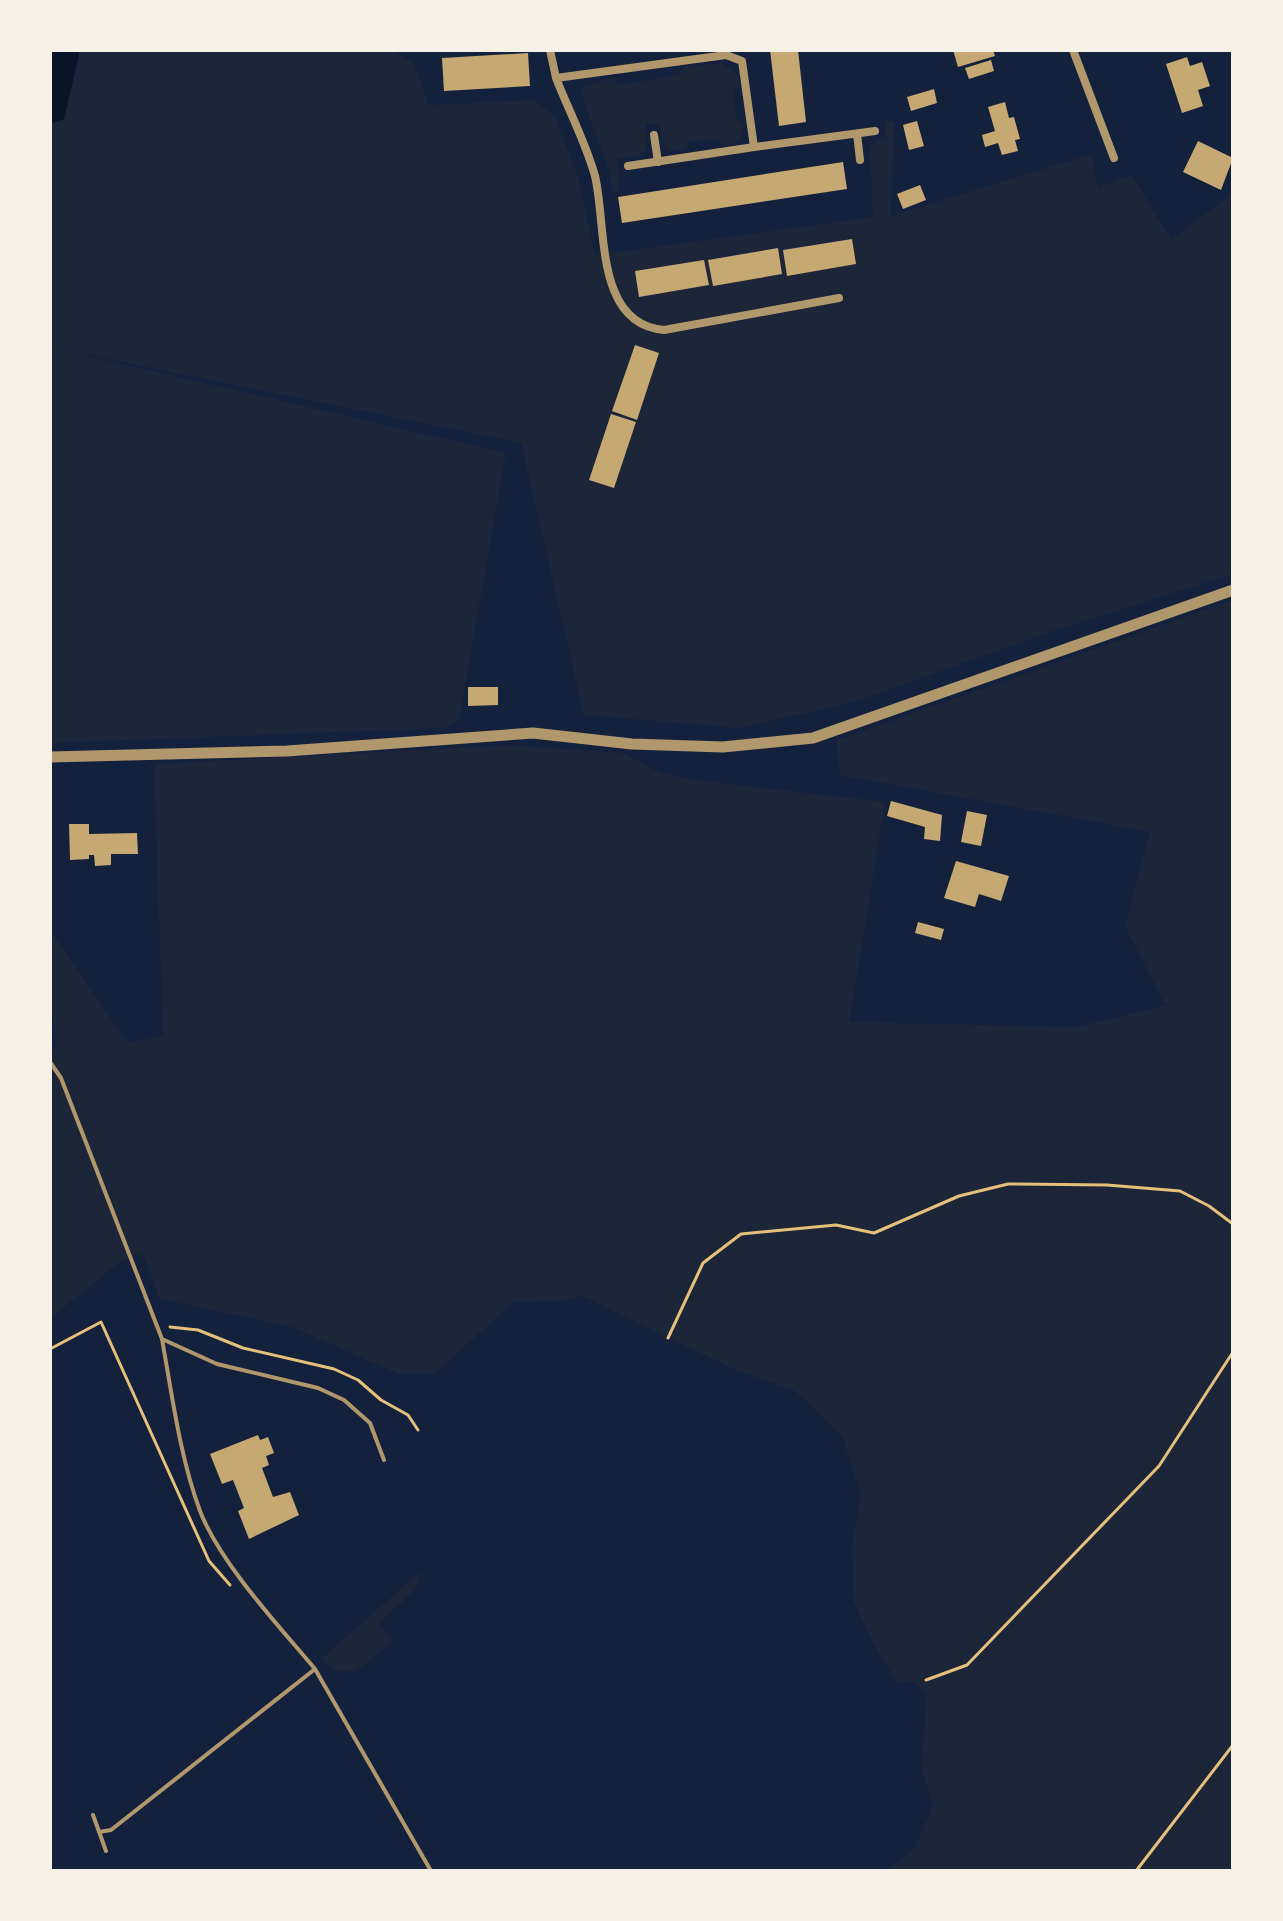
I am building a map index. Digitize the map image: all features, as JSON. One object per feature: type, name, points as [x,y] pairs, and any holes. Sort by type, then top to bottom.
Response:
[{"type":"street","points":[[550,50],[556,78],[594,175],[610,283],[631,319],[643,328],[664,330],[839,298]]},
{"type":"street","points":[[1073,50],[1114,158]]},
{"type":"street","points":[[556,78],[726,55],[742,61],[754,147]]},
{"type":"street","points":[[628,166],[875,131]]},
{"type":"street","points":[[857,134],[860,160]]},
{"type":"street","points":[[654,135],[658,162]]},
{"type":"street","points":[[50,757],[287,751],[533,733],[632,744],[723,747],[813,738],[1233,590]]},
{"type":"lane","points":[[50,1062],[61,1078],[162,1339],[178,1426],[201,1513],[246,1586],[315,1669],[431,1871]]},
{"type":"lane","points":[[162,1339],[217,1364],[318,1388],[344,1400],[370,1423],[384,1460]]},
{"type":"lane","points":[[99,1832],[111,1830],[315,1669]]},
{"type":"lane","points":[[93,1815],[106,1851]]},
{"type":"path","points":[[668,1338],[703,1263],[741,1234],[836,1225],[874,1233],[959,1196],[1008,1184],[1107,1185],[1180,1191],[1209,1206],[1233,1224]]},
{"type":"path","points":[[50,1349],[101,1322],[209,1561],[230,1585]]},
{"type":"path","points":[[158,1329],[198,1330],[243,1348],[334,1369],[358,1380],[381,1400],[408,1415],[418,1430]]},
{"type":"path","points":[[926,1680],[967,1665],[1159,1466],[1233,1352]]},
{"type":"path","points":[[1136,1871],[1233,1745]]},
{"type":"shaded area","points":[[50,50],[80,50],[64,119],[50,124]]},
{"type":"shaded area","points":[[80,50],[392,50],[414,64],[429,105],[534,100],[555,117],[578,177],[595,255],[873,217],[870,149],[877,139],[886,138],[885,122],[894,122],[891,216],[1091,154],[1098,188],[1132,175],[1171,239],[1233,194],[1233,574],[1050,632],[854,702],[739,728],[584,715],[521,443],[58,349],[506,453],[459,720],[444,728],[50,743],[50,124],[64,119]]},
{"type":"shaded area","points":[[723,63],[737,75],[740,85],[734,90],[736,119],[743,123],[740,139],[724,146],[718,139],[688,142],[684,150],[677,150],[665,144],[659,124],[646,124],[646,149],[639,156],[617,159],[618,192],[613,195],[610,173],[581,93],[584,87],[612,77],[618,85],[678,75],[683,67]]},
{"type":"shaded area","points":[[1233,600],[1233,1871],[886,1871],[915,1848],[933,1806],[921,1768],[927,1695],[913,1681],[897,1682],[877,1651],[854,1602],[852,1547],[861,1495],[842,1436],[795,1391],[729,1367],[583,1296],[562,1301],[514,1302],[434,1374],[399,1374],[292,1327],[160,1299],[142,1252],[117,1264],[50,1319],[50,1052],[56,1045],[50,993],[50,930],[128,1043],[163,1036],[154,764],[510,745],[623,753],[661,773],[694,780],[885,802],[849,1022],[1076,1027],[1165,1005],[1125,926],[1150,832],[840,775],[837,740]]},
{"type":"shaded area","points":[[421,1571],[415,1590],[378,1624],[393,1641],[356,1671],[336,1671],[321,1659]]},
{"type":"building","points":[[770,50],[798,50],[806,122],[779,126]]},
{"type":"building","points":[[953,50],[993,50],[995,56],[958,67]]},
{"type":"building","points":[[528,53],[530,86],[444,91],[442,58]]},
{"type":"building","points":[[1187,57],[1190,66],[1202,62],[1210,86],[1198,90],[1203,106],[1182,113],[1166,64]]},
{"type":"building","points":[[991,60],[994,71],[969,79],[965,68]]},
{"type":"building","points":[[934,89],[937,103],[911,111],[907,97]]},
{"type":"building","points":[[1005,102],[1009,118],[1014,117],[1020,139],[1015,140],[1018,151],[1002,155],[998,143],[985,147],[982,135],[995,131],[988,107]]},
{"type":"building","points":[[917,121],[924,146],[909,150],[903,125]]},
{"type":"building","points":[[1198,141],[1233,158],[1221,190],[1183,172]]},
{"type":"building","points":[[843,162],[847,189],[622,223],[618,197]]},
{"type":"building","points":[[920,185],[926,200],[903,209],[897,194]]},
{"type":"building","points":[[852,239],[856,264],[787,276],[783,250]]},
{"type":"building","points":[[778,248],[782,274],[713,286],[708,260]]},
{"type":"building","points":[[704,260],[709,285],[639,297],[635,271]]},
{"type":"building","points":[[635,345],[659,353],[637,420],[612,411]]},
{"type":"building","points":[[611,414],[636,422],[614,488],[589,480]]},
{"type":"building","points":[[468,687],[498,687],[498,705],[468,706]]},
{"type":"building","points":[[891,801],[942,815],[940,841],[924,839],[925,827],[887,816]]},
{"type":"building","points":[[967,811],[987,815],[981,846],[961,842]]},
{"type":"building","points":[[69,824],[89,824],[89,834],[137,833],[138,854],[111,854],[111,865],[95,866],[94,855],[89,855],[89,859],[70,860]]},
{"type":"building","points":[[956,861],[1009,876],[1001,901],[979,894],[975,907],[944,898]]},
{"type":"building","points":[[918,922],[944,929],[941,940],[915,933]]},
{"type":"building","points":[[258,1435],[260,1440],[268,1437],[274,1453],[266,1456],[269,1465],[262,1468],[273,1497],[290,1492],[299,1515],[249,1539],[238,1511],[244,1508],[233,1480],[222,1484],[210,1454]]}]
